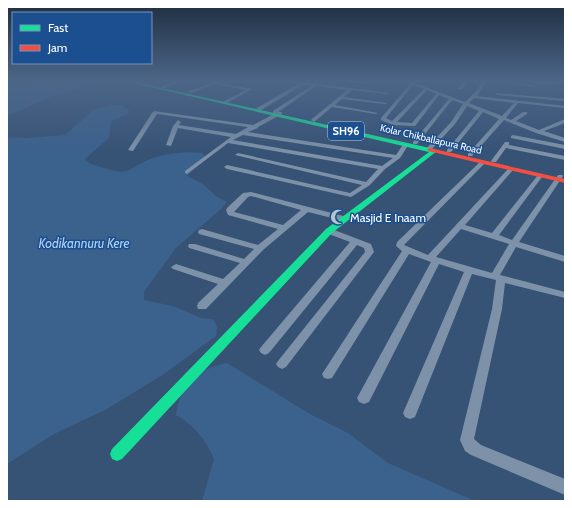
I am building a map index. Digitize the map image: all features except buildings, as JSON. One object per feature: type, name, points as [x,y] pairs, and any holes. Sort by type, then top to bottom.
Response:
[{"type":"main road","name":"Kolar Chikballapura Road","points":[[238,105],[314,120],[410,144]]},
{"type":"main road","name":"Kolar Chikballapura Road","points":[[239,105],[410,144],[540,176],[562,178]]},
{"type":"main road","name":"Kolar Chikballapura Road","points":[[431,149],[449,151],[562,178]]},
{"type":"main road","points":[[117,454],[329,231],[431,149]]},
{"type":"street","points":[[259,109],[266,105]]},
{"type":"street","points":[[187,172],[227,141],[256,127],[288,105]]},
{"type":"street","points":[[357,105],[381,108]]},
{"type":"street","points":[[394,105],[382,118],[393,123],[413,125],[429,105]]},
{"type":"street","points":[[393,123],[411,105]]},
{"type":"street","points":[[227,167],[292,183],[351,195],[368,184],[383,168],[398,157],[436,119],[447,105]]},
{"type":"street","points":[[431,149],[454,122],[465,105]]},
{"type":"street","points":[[467,105],[538,132],[565,140]]},
{"type":"street","points":[[449,151],[486,105]]},
{"type":"street","points":[[470,156],[501,118],[514,105]]},
{"type":"street","points":[[540,105],[565,107]]},
{"type":"street","points":[[314,120],[333,106],[376,113]]},
{"type":"street","points":[[512,107],[565,113]]},
{"type":"street","points":[[131,150],[154,113],[160,112],[256,127]]},
{"type":"street","points":[[511,122],[525,113]]},
{"type":"street","points":[[169,145],[181,115]]},
{"type":"street","points":[[538,132],[565,121]]},
{"type":"street","points":[[176,126],[237,136]]},
{"type":"street","points":[[494,161],[513,136],[528,128]]},
{"type":"street","points":[[243,132],[398,157]]},
{"type":"street","points":[[557,138],[565,132]]},
{"type":"street","points":[[513,136],[565,147]]},
{"type":"street","points":[[227,141],[383,168]]},
{"type":"street","points":[[505,146],[565,158]]},
{"type":"street","points":[[251,173],[278,150]]},
{"type":"street","points":[[238,155],[266,160],[368,184]]},
{"type":"street","points":[[483,162],[400,244],[402,249],[469,270],[565,295]]},
{"type":"street","points":[[292,183],[305,169]]},
{"type":"street","points":[[364,398],[433,259],[460,226],[511,169]]},
{"type":"street","points":[[494,236],[540,176]]},
{"type":"street","points":[[562,178],[514,243],[498,277],[497,309],[467,440],[470,446],[476,450],[565,487]]},
{"type":"street","points":[[284,228],[231,213],[230,210],[246,195],[251,194],[344,219]]},
{"type":"street","points":[[202,306],[260,248],[307,209]]},
{"type":"street","points":[[460,226],[565,259]]},
{"type":"street","points":[[282,364],[370,252],[368,246],[329,231]]},
{"type":"street","points":[[202,232],[260,248]]},
{"type":"street","points":[[265,350],[356,241]]},
{"type":"street","points":[[192,246],[246,262]]},
{"type":"street","points":[[328,374],[406,251]]},
{"type":"street","points":[[176,266],[225,284]]},
{"type":"street","points":[[410,413],[469,270]]},
{"type":"water","points":[[7,105],[33,105],[7,116]]},
{"type":"water","name":"Kodikannuru Kere","points":[[111,105],[121,105],[129,110],[128,114],[111,121],[109,138],[85,159],[87,161],[94,165],[119,172],[129,170],[145,161],[165,155],[183,152],[202,153],[207,158],[187,176],[203,184],[216,196],[227,202],[220,210],[176,248],[144,292],[144,300],[173,306],[201,318],[213,319],[217,327],[216,336],[164,374],[107,409],[54,434],[7,464],[7,137],[26,138],[65,135],[93,110]]},
{"type":"water","points":[[227,363],[310,414],[348,433],[388,463],[475,501],[202,501],[214,459],[203,439],[194,428],[176,415],[182,391],[189,379],[201,371]]},
{"type":"traffic: fast","points":[[231,105],[430,150]]},
{"type":"traffic: fast","points":[[117,454],[329,231],[434,151]]},
{"type":"traffic: jam","points":[[430,150],[565,181]]},
{"type":"place","name":"Masjid E Inaam","points":[[338,217]]}]
